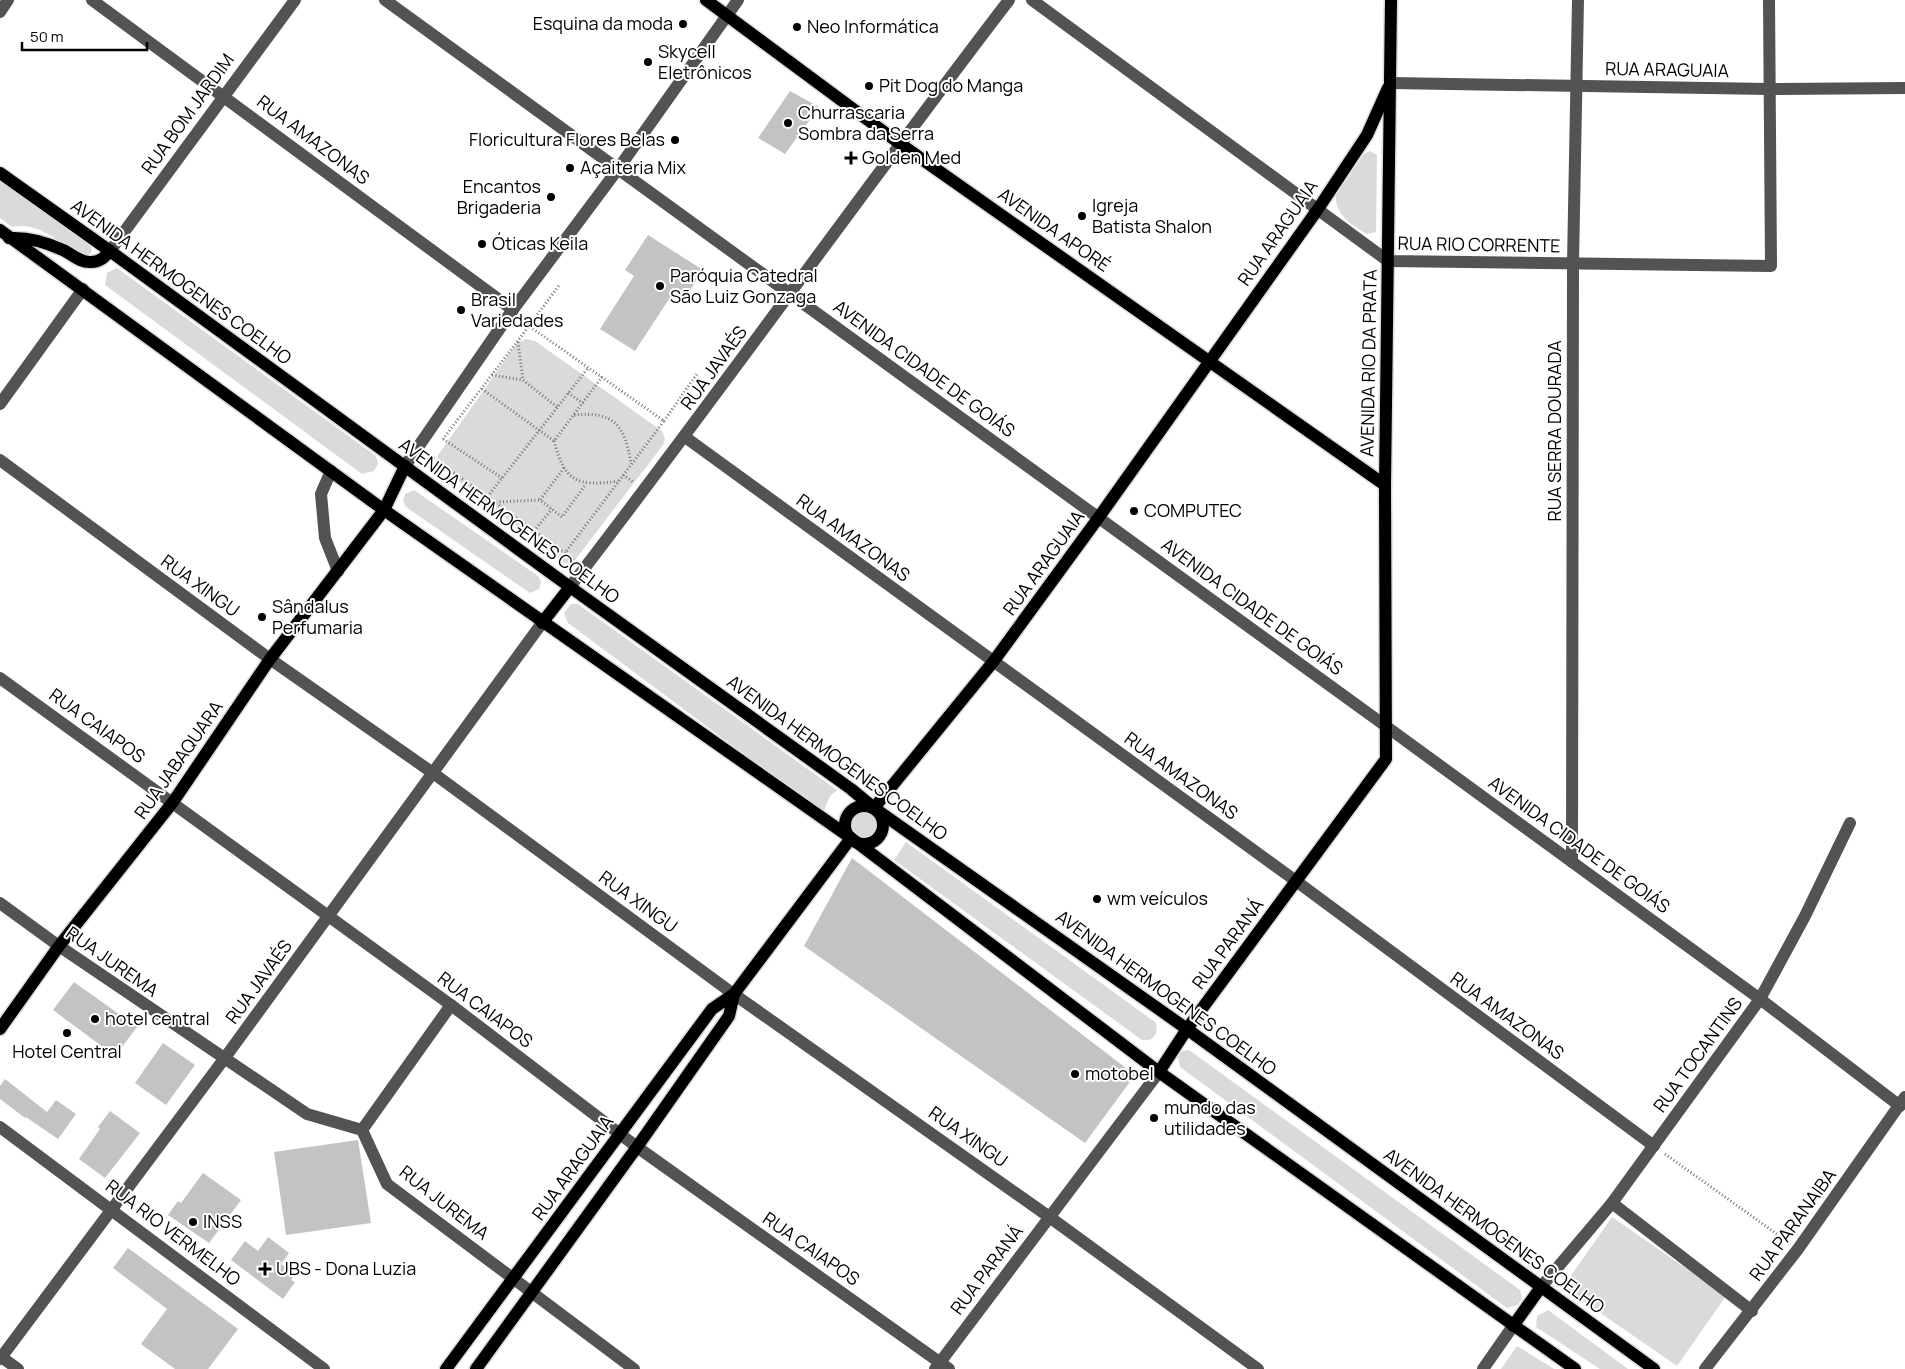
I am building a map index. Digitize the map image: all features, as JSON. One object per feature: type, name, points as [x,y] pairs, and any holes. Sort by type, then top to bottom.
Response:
[{"type":"main road","name":"AVENIDA APORÉ","points":[[706,0],[899,143],[1385,485]]},
{"type":"main road","name":"AVENIDA RIO DA PRATA","points":[[1388,727],[1385,485],[1391,0]]},
{"type":"main road","name":"RUA ARAGUAIA","points":[[874,808],[994,662],[1099,517],[1208,360],[1318,209],[1367,135],[1390,83]]},
{"type":"main road","name":"AVENIDA HERMOGENES COELHO","points":[[0,173],[110,250],[570,587],[851,789],[874,808],[1187,1029],[1654,1369]]},
{"type":"main road","points":[[5,234],[37,241],[64,250],[82,262],[90,263],[105,257],[110,250]]},
{"type":"main road","points":[[5,234],[83,288],[384,510],[542,623],[851,838],[1159,1072],[1575,1369]]},
{"type":"main road","name":"RUA JABAQUARA","points":[[0,1028],[59,946],[173,802],[270,659],[384,510],[405,466]]},
{"type":"main road","points":[[542,623],[570,587]]},
{"type":"main road","name":"RUA PARANÁ","points":[[1159,1072],[1187,1029],[1386,760],[1388,727]]},
{"type":"main road","points":[[860,806],[874,808],[882,819],[883,826],[878,838],[862,844],[851,838],[845,826],[848,814],[860,806]]},
{"type":"main road","name":"RUA ARAGUAIA","points":[[446,1369],[514,1280],[618,1134],[712,1009],[734,994],[851,838]]},
{"type":"main road","name":"RUA ARAGUAIA","points":[[476,1369],[532,1294],[729,1016],[734,994]]},
{"type":"main road","points":[[1513,1326],[1541,1287]]},
{"type":"street","points":[[0,12],[8,0]]},
{"type":"street","name":"RUA AMAZONAS","points":[[92,0],[513,310]]},
{"type":"street","name":"RUA BOM JARDIM","points":[[110,250],[295,0]]},
{"type":"street","name":"AVENIDA CIDADE DE GOIÁS","points":[[384,0],[1903,1101]]},
{"type":"street","points":[[405,466],[513,310],[618,169],[738,0]]},
{"type":"street","name":"RUA JAVAÉS","points":[[570,587],[685,437],[899,143],[1009,0]]},
{"type":"street","name":"RUA RIO CORRENTE","points":[[1032,0],[1388,261],[1771,266],[1769,89]]},
{"type":"street","name":"RUA SERRA DOURADA","points":[[1572,862],[1573,264],[1578,0]]},
{"type":"street","points":[[1769,0],[1769,89]]},
{"type":"street","name":"RUA ARAGUAIA","points":[[1390,83],[1769,89],[1905,88]]},
{"type":"street","points":[[0,404],[83,288]]},
{"type":"street","name":"RUA AMAZONAS","points":[[685,437],[1296,881],[1654,1146]]},
{"type":"street","name":"RUA XINGU","points":[[0,460],[270,659],[433,773],[734,994],[1048,1216],[1258,1369]]},
{"type":"street","points":[[331,471],[321,494],[325,538],[338,571]]},
{"type":"street","name":"RUA JAVAÉS","points":[[1,1357],[224,1059],[542,623]]},
{"type":"street","name":"RUA CAIAPOS","points":[[0,678],[451,1005],[618,1134],[941,1367]]},
{"type":"street","name":"RUA TOCANTINS","points":[[1541,1287],[1612,1203],[1760,999],[1805,916],[1850,823]]},
{"type":"street","name":"RUA JUREMA","points":[[0,903],[59,946],[308,1114],[362,1130],[387,1184],[634,1369]]},
{"type":"street","points":[[362,1130],[451,1005]]},
{"type":"street","name":"RUA PARANÁ","points":[[941,1367],[1048,1216],[1159,1072]]},
{"type":"street","name":"RUA PARANAIBA","points":[[1705,1369],[1752,1311],[1798,1249],[1903,1101]]},
{"type":"street","name":"RUA RIO VERMELHO","points":[[0,1127],[111,1208],[324,1369]]},
{"type":"street","points":[[1612,1203],[1752,1311]]},
{"type":"street","points":[[1483,1369],[1513,1326]]},
{"type":"street","points":[[1,1357],[18,1369]]},
{"type":"path","points":[[439,444],[560,284]]},
{"type":"path","points":[[529,326],[664,421]]},
{"type":"path","points":[[518,341],[524,380]]},
{"type":"path","points":[[487,497],[588,368]]},
{"type":"path","points":[[435,450],[430,456],[565,554],[697,374]]},
{"type":"path","points":[[492,375],[524,380],[557,407]]},
{"type":"path","points":[[554,441],[602,378]]},
{"type":"path","points":[[482,389],[554,441],[559,459],[564,468],[579,483],[595,485],[619,481]]},
{"type":"path","points":[[568,393],[583,403]]},
{"type":"path","points":[[574,415],[595,413],[612,420],[621,431],[628,447],[631,464]]},
{"type":"path","points":[[443,439],[502,478]]},
{"type":"path","points":[[540,500],[564,468]]},
{"type":"path","points":[[494,502],[540,500],[562,517],[586,484]]},
{"type":"path","points":[[534,531],[552,509]]},
{"type":"path","points":[[1654,1146],[1798,1249]]},
{"type":"shaded area","points":[[1370,151],[1377,155],[1376,232],[1367,234],[1350,223],[1341,213],[1336,202],[1336,195],[1364,154]]},
{"type":"shaded area","points":[[0,181],[90,244],[92,250],[90,254],[82,255],[40,230],[31,227],[12,227],[0,218]]},
{"type":"shaded area","points":[[117,268],[376,456],[378,464],[374,471],[362,474],[105,285],[107,273]]},
{"type":"shaded area","points":[[526,339],[535,341],[662,431],[665,439],[663,445],[575,560],[569,564],[563,562],[442,468],[438,461],[438,455],[517,343]]},
{"type":"shaded area","points":[[414,490],[538,576],[541,582],[539,589],[530,593],[406,507],[403,501],[405,494]]},
{"type":"shaded area","points":[[571,604],[578,604],[837,790],[830,796],[823,813],[568,623],[564,613]]},
{"type":"shaded area","points":[[860,806],[867,806],[882,819],[881,833],[868,843],[845,826],[848,813]]},
{"type":"shaded area","points":[[906,842],[1155,1022],[1157,1030],[1154,1036],[1149,1040],[1142,1040],[894,860]]},
{"type":"shaded area","points":[[1189,1050],[1520,1290],[1522,1298],[1518,1305],[1507,1308],[1180,1067],[1178,1057],[1182,1051]]},
{"type":"shaded area","points":[[1612,1217],[1726,1296],[1677,1366],[1563,1287]]},
{"type":"shaded area","points":[[1548,1310],[1628,1369],[1600,1369],[1536,1327],[1537,1316]]},
{"type":"shaded area","points":[[1517,1346],[1554,1369],[1501,1369]]},
{"type":"building","name":"Churrascaria Sombra da Serra","points":[[790,91],[819,107],[785,154],[758,138]]},
{"type":"building","name":"Paróquia Catedral São Luiz Gonzaga","points":[[648,235],[703,270],[682,303],[671,296],[635,351],[600,329],[634,276],[625,270]]},
{"type":"building","points":[[852,858],[1135,1075],[1085,1143],[804,946]]},
{"type":"building","name":"hotel central","points":[[74,982],[137,1027],[115,1056],[53,1010]]},
{"type":"building","points":[[163,1043],[195,1065],[166,1105],[135,1083]]},
{"type":"building","points":[[5,1079],[47,1112],[56,1100],[76,1114],[58,1139],[0,1099],[0,1086]]},
{"type":"building","points":[[110,1111],[140,1133],[105,1178],[79,1159]]},
{"type":"building","points":[[358,1140],[371,1223],[286,1235],[274,1152]]},
{"type":"building","points":[[203,1173],[241,1200],[209,1243],[168,1215],[178,1201],[181,1203]]},
{"type":"building","name":"UBS - Dona Luzia","points":[[268,1237],[289,1253],[281,1264],[295,1274],[291,1280],[295,1282],[283,1299],[231,1260],[245,1241],[258,1251]]},
{"type":"building","points":[[128,1248],[238,1329],[208,1369],[175,1369],[141,1344],[167,1309],[113,1268]]},
{"type":"place","name":"Esquina da moda","points":[[683,24]]},
{"type":"place","name":"Neo Informática","points":[[797,27]]},
{"type":"place","name":"Skycell Eletrônicos","points":[[648,62]]},
{"type":"place","name":"Pit Dog do Manga","points":[[869,86]]},
{"type":"place","name":"Churrascaria Sombra da Serra","points":[[788,123]]},
{"type":"place","name":"Floricultura Flores Belas","points":[[675,140]]},
{"type":"place","name":"Golden Med","points":[[851,158]]},
{"type":"place","name":"Açaiteria Mix","points":[[570,168]]},
{"type":"place","name":"Encantos Brigaderia","points":[[551,197]]},
{"type":"place","name":"Igreja Batista Shalon","points":[[1082,216]]},
{"type":"place","name":"Óticas Keila","points":[[482,244]]},
{"type":"place","name":"Paróquia Catedral São Luiz Gonzaga","points":[[660,286]]},
{"type":"place","name":"Brasil Variedades","points":[[461,310]]},
{"type":"place","name":"COMPUTEC","points":[[1134,511]]},
{"type":"place","name":"Sândalus Perfumaria","points":[[262,617]]},
{"type":"place","name":"wm veículos","points":[[1097,899]]},
{"type":"place","name":"hotel central","points":[[95,1019]]},
{"type":"place","name":"Hotel Central","points":[[67,1033]]},
{"type":"place","name":"motobel","points":[[1075,1074]]},
{"type":"place","name":"mundo das utilidades","points":[[1154,1118]]},
{"type":"place","name":"INSS","points":[[193,1222]]},
{"type":"place","name":"UBS - Dona Luzia","points":[[265,1269]]}]
